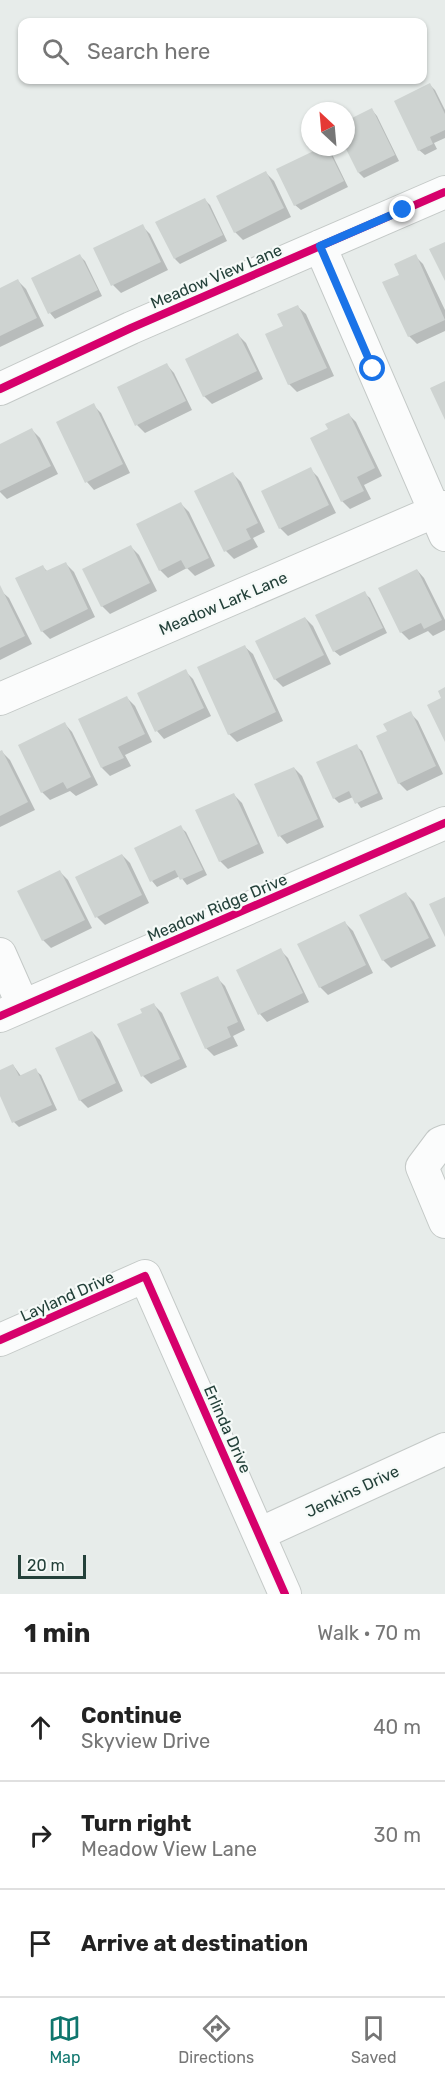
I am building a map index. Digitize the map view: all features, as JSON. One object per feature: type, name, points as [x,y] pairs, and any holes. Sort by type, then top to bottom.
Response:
[{"type":"street","name":"Meadow View Lane","points":[[0,389],[131,328],[445,192]]},
{"type":"street","points":[[320,246],[441,518]]},
{"type":"street","name":"Meadow Lark Lane","points":[[0,699],[441,518]]},
{"type":"street","name":"Meadow Ridge Drive","points":[[11,1011],[445,823]]},
{"type":"street","points":[[0,954],[11,1011]]},
{"type":"street","points":[[445,1141],[440,1143],[422,1167],[445,1222]]},
{"type":"street","name":"Layland Drive","points":[[0,1340],[146,1276]]},
{"type":"street","name":"Erlinda Drive","points":[[146,1276],[285,1594]]},
{"type":"street","name":"Jenkins Drive","points":[[259,1534],[445,1449]]},
{"type":"building","points":[[430,83],[445,114],[445,130],[430,137],[433,144],[418,151],[394,101]]},
{"type":"building","points":[[372,108],[395,155],[358,173],[350,156],[355,156],[355,116]]},
{"type":"building","points":[[303,156],[332,156],[344,181],[294,206],[276,169]]},
{"type":"building","points":[[266,171],[284,208],[234,233],[216,196]]},
{"type":"building","points":[[205,198],[223,235],[174,259],[155,222]]},
{"type":"building","points":[[143,224],[161,262],[111,286],[93,248]]},
{"type":"building","points":[[445,242],[445,281],[429,249]]},
{"type":"building","points":[[80,254],[98,290],[48,314],[31,278]]},
{"type":"building","points":[[416,254],[445,320],[408,337],[382,282],[399,275],[394,264]]},
{"type":"building","points":[[18,279],[37,318],[0,336],[0,288]]},
{"type":"building","points":[[298,305],[327,368],[288,385],[265,334],[283,326],[277,314]]},
{"type":"building","points":[[238,333],[257,371],[203,397],[185,359]]},
{"type":"building","points":[[167,363],[186,401],[135,426],[117,387]]},
{"type":"building","points":[[445,381],[445,420],[430,388]]},
{"type":"building","points":[[94,403],[123,464],[85,483],[56,422]]},
{"type":"building","points":[[349,413],[375,468],[357,477],[364,491],[341,502],[310,438],[328,429],[325,424]]},
{"type":"building","points":[[32,428],[51,466],[0,491],[0,444]]},
{"type":"building","points":[[311,467],[329,505],[279,529],[261,491]]},
{"type":"building","points":[[233,472],[258,523],[246,529],[251,539],[224,552],[194,491]]},
{"type":"building","points":[[181,502],[209,558],[186,569],[181,560],[159,571],[136,524]]},
{"type":"building","points":[[131,545],[150,583],[101,607],[82,569]]},
{"type":"building","points":[[66,562],[88,609],[41,632],[15,578],[43,565],[46,571]]},
{"type":"building","points":[[417,569],[442,620],[424,629],[421,623],[400,633],[378,588]]},
{"type":"building","points":[[0,585],[25,636],[0,648]]},
{"type":"building","points":[[365,591],[383,628],[333,652],[315,615]]},
{"type":"building","points":[[305,617],[324,655],[274,680],[255,641]]},
{"type":"building","points":[[245,645],[276,712],[228,735],[197,667]]},
{"type":"building","points":[[186,669],[204,708],[155,732],[137,693]]},
{"type":"building","points":[[445,687],[445,742],[427,705],[441,698],[438,691]]},
{"type":"building","points":[[127,696],[145,734],[118,747],[124,758],[101,768],[78,719]]},
{"type":"building","points":[[411,711],[436,766],[398,784],[376,736],[387,731],[383,724]]},
{"type":"building","points":[[65,722],[91,777],[67,789],[63,782],[41,793],[18,745]]},
{"type":"building","points":[[357,744],[378,793],[355,804],[349,791],[333,799],[316,762]]},
{"type":"building","points":[[2,750],[28,802],[0,816],[0,751]]},
{"type":"building","points":[[294,767],[318,819],[278,837],[254,784]]},
{"type":"building","points":[[234,793],[258,844],[219,862],[195,810]]},
{"type":"building","points":[[181,825],[203,870],[180,880],[175,870],[150,882],[134,848]]},
{"type":"building","points":[[122,854],[142,895],[95,918],[75,877]]},
{"type":"building","points":[[60,870],[85,920],[42,941],[17,891]]},
{"type":"building","points":[[406,892],[429,938],[382,961],[359,915]]},
{"type":"building","points":[[445,897],[445,937],[429,904]]},
{"type":"building","points":[[345,921],[366,965],[319,988],[297,944]]},
{"type":"building","points":[[281,948],[303,993],[258,1015],[236,970]]},
{"type":"building","points":[[218,976],[238,1022],[227,1027],[231,1037],[205,1049],[180,993]]},
{"type":"building","points":[[154,1003],[180,1059],[141,1077],[117,1024],[142,1013],[140,1009]]},
{"type":"building","points":[[92,1031],[116,1083],[79,1101],[55,1048]]},
{"type":"building","points":[[13,1064],[19,1076],[36,1068],[52,1105],[12,1123],[0,1096],[0,1070]]},
{"type":"cycle path","points":[[0,389],[131,328],[445,192]]},
{"type":"cycle path","points":[[0,1016],[445,823]]},
{"type":"cycle path","points":[[0,1340],[145,1276],[285,1594]]},
{"type":"route","points":[[373,369],[320,246],[403,210]]}]
